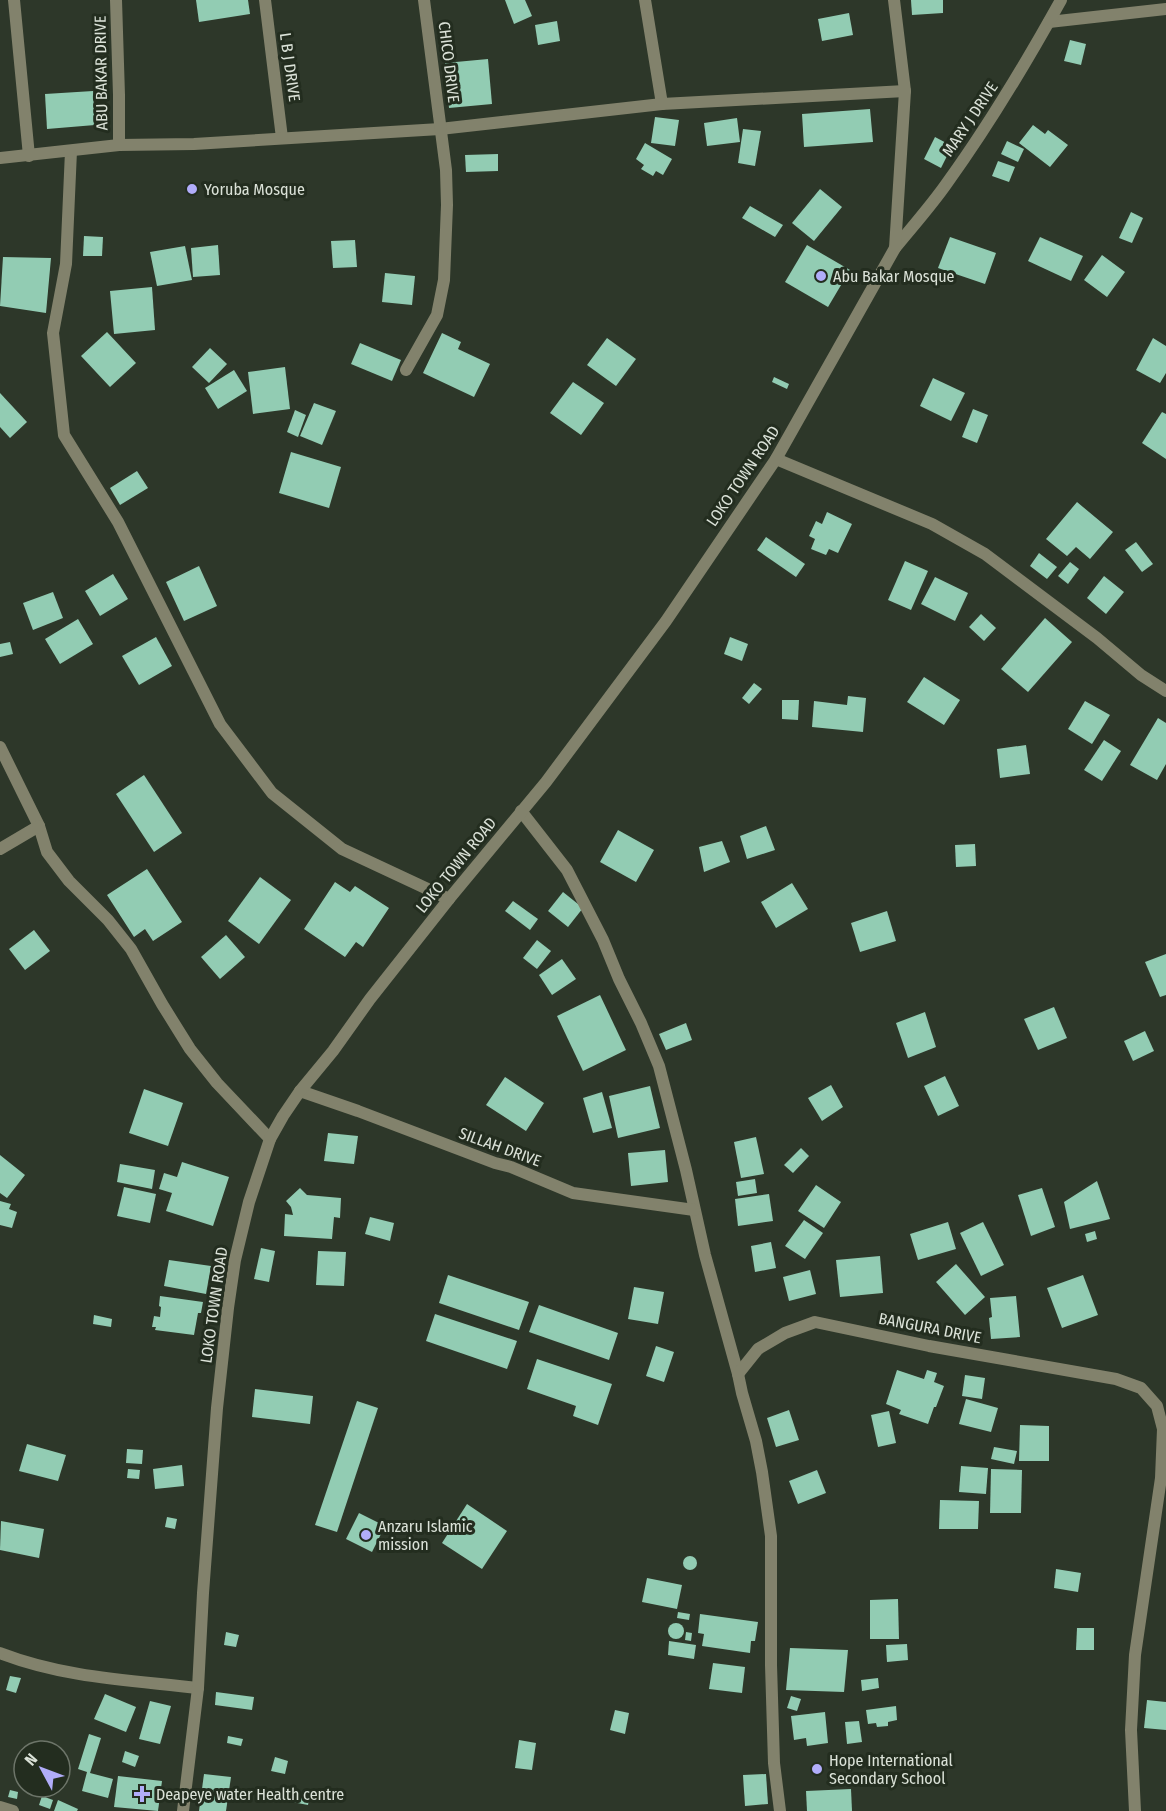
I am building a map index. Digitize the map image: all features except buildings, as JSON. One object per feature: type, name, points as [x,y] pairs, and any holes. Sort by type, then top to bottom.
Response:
[{"type":"street","points":[[14,0],[29,156]]},
{"type":"street","name":"ABU BAKAR DRIVE","points":[[116,0],[119,145]]},
{"type":"street","name":"L B J DRIVE","points":[[265,0],[282,138]]},
{"type":"street","name":"CHICO DRIVE","points":[[406,370],[437,315],[444,280],[446,170],[424,0]]},
{"type":"street","points":[[645,0],[662,104]]},
{"type":"street","name":"LOKO TOWN ROAD","points":[[183,1811],[198,1688],[217,1408],[228,1308],[249,1202],[270,1138],[300,1091],[333,1052],[370,999],[448,899],[546,782],[666,621],[776,459],[895,248],[905,91],[894,0]]},
{"type":"street","name":"MARY J DRIVE","points":[[895,248],[946,184],[1019,75],[1061,0]]},
{"type":"street","points":[[1048,22],[1166,9]]},
{"type":"street","points":[[0,158],[119,145],[194,144],[440,129],[662,104],[905,91]]},
{"type":"street","points":[[71,151],[66,264],[53,333],[64,435],[118,522],[220,724],[272,793],[342,849],[448,899]]},
{"type":"street","points":[[776,459],[932,524],[986,554],[1097,638],[1141,675],[1166,691]]},
{"type":"street","points":[[0,747],[39,826],[47,852],[69,881],[108,920],[131,949],[190,1049],[217,1083],[270,1138]]},
{"type":"street","points":[[521,811],[567,870],[603,940],[659,1066],[686,1170],[694,1210],[758,1451],[771,1536],[774,1764],[780,1811]]},
{"type":"street","points":[[0,849],[39,826]]},
{"type":"street","name":"SILLAH DRIVE","points":[[300,1091],[511,1167],[573,1193],[694,1210]]},
{"type":"street","name":"BANGURA DRIVE","points":[[738,1374],[758,1349],[785,1333],[815,1322],[929,1346],[1116,1379],[1141,1388],[1152,1400],[1157,1406],[1163,1429],[1161,1478],[1135,1655],[1131,1730],[1135,1811]]},
{"type":"street","points":[[0,1653],[27,1663],[79,1675],[198,1688]]},
{"type":"street","points":[[0,1807],[13,1811]]},
{"type":"place","name":"Yoruba Mosque","points":[[192,189]]},
{"type":"place","name":"Abu Bakar Mosque","points":[[821,276]]},
{"type":"place","name":"Anzaru Islamic mission","points":[[366,1535]]},
{"type":"place","name":"Hope International Secondary School","points":[[817,1769]]},
{"type":"place","name":"Deapeye water Health centre","points":[[142,1794]]}]
